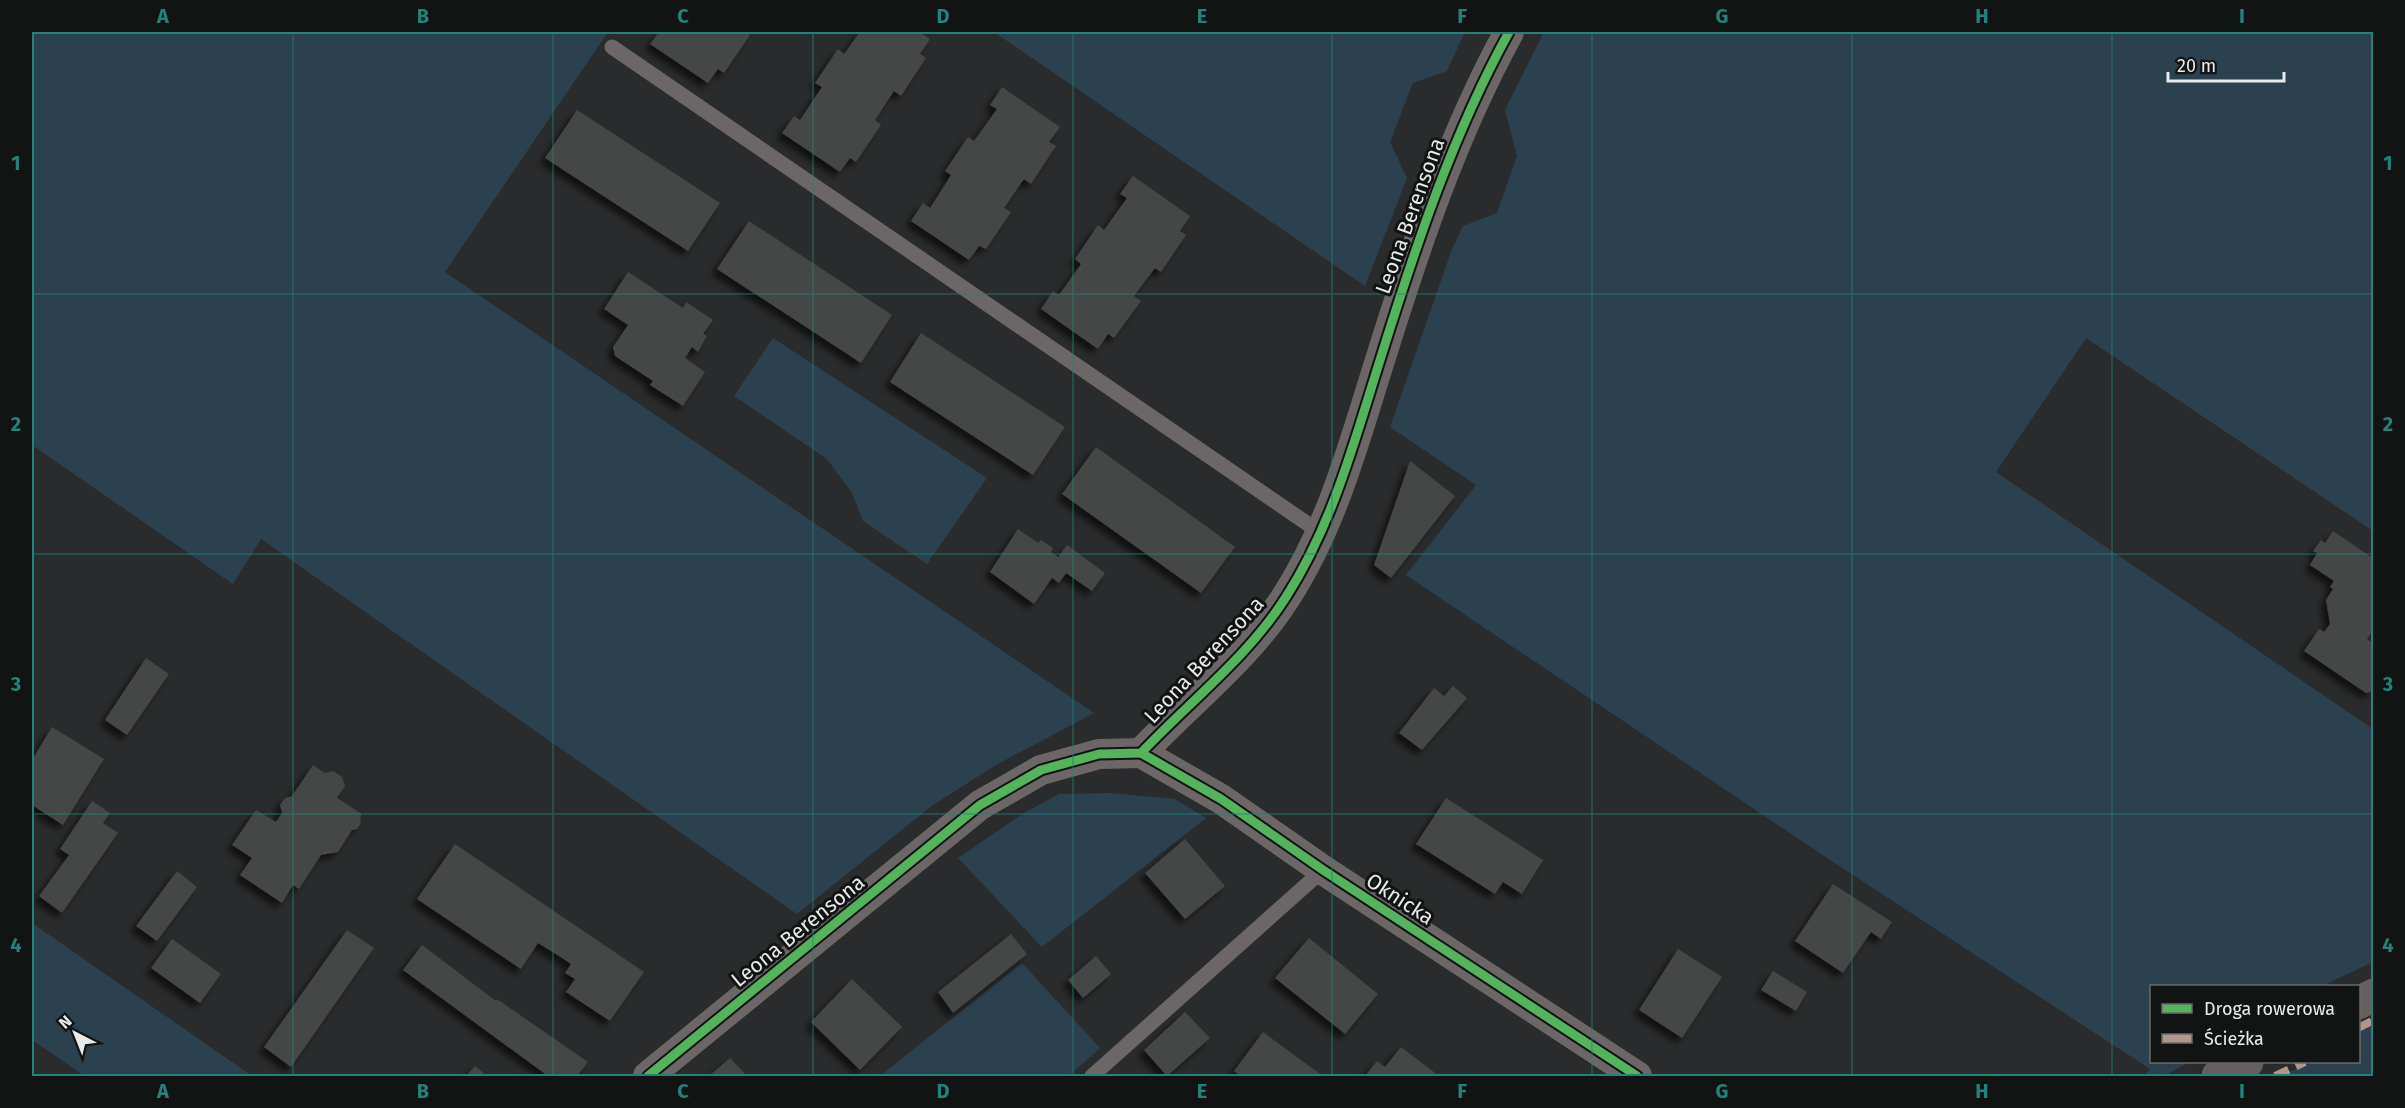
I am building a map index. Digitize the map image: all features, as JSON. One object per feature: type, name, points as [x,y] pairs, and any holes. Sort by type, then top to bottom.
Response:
[{"type":"street","name":"Leona Berensona","points":[[648,1077],[981,805],[1041,770],[1099,754],[1141,753],[1240,655],[1264,627],[1286,598],[1321,533],[1342,481],[1400,298],[1450,156],[1483,80],[1509,32]]},
{"type":"street","name":"Oknicka","points":[[1141,753],[1221,799],[1323,870],[1637,1077]]},
{"type":"street","points":[[2218,1077],[2245,1063]]},
{"type":"lane","points":[[612,47],[1321,533]]},
{"type":"lane","points":[[1092,1077],[1323,870]]},
{"type":"shaded area","points":[[32,32],[608,32],[445,272],[1094,713],[996,765],[933,805],[797,914],[261,539],[233,584],[32,445]]},
{"type":"shaded area","points":[[994,32],[1465,32],[1447,71],[1413,83],[1390,142],[1407,178],[1365,286]]},
{"type":"shaded area","points":[[1544,32],[2373,33],[2373,531],[2086,338],[1996,472],[2373,729],[2373,962],[2324,985],[2150,985],[2150,1063],[2188,1063],[2164,1076],[2144,1076],[2150,1069],[1827,858],[1406,575],[1476,485],[1390,427],[1452,249],[1463,226],[1497,213],[1517,156],[1505,110]]},
{"type":"shaded area","points":[[773,338],[987,478],[927,564],[863,521],[852,493],[827,459],[734,396]]},
{"type":"shaded area","points":[[1110,793],[1175,799],[1206,818],[1042,947],[958,858],[1024,813],[1059,794]]},
{"type":"shaded area","points":[[32,923],[252,1076],[85,1076],[32,1040]]},
{"type":"shaded area","points":[[1022,963],[1100,1048],[1069,1076],[880,1076]]},
{"type":"shaded area","points":[[2373,1024],[2373,1076],[2280,1076],[2312,1063],[2360,1063],[2360,1030]]},
{"type":"building","points":[[659,32],[744,32],[750,35],[724,73],[718,69],[708,83],[650,44]]},
{"type":"building","points":[[860,32],[919,32],[930,39],[920,54],[926,58],[901,96],[894,91],[875,120],[881,125],[856,162],[850,158],[840,172],[782,133],[794,116],[800,120],[822,87],[815,83],[838,49],[844,54]]},
{"type":"building","points":[[1002,87],[1060,127],[1049,142],[1056,146],[1031,184],[1024,179],[1004,208],[1011,212],[986,249],[979,246],[969,260],[911,221],[923,203],[930,208],[951,175],[945,171],[968,137],[974,141],[997,109],[990,105]]},
{"type":"building","points":[[577,110],[720,203],[688,251],[545,158]]},
{"type":"building","points":[[1133,176],[1190,216],[1180,231],[1186,235],[1161,272],[1155,268],[1134,296],[1141,301],[1114,338],[1108,334],[1098,349],[1041,309],[1053,291],[1059,295],[1081,264],[1075,259],[1098,225],[1104,230],[1127,198],[1120,194]]},
{"type":"building","points":[[749,221],[892,315],[861,363],[717,269]]},
{"type":"building","points":[[628,272],[683,308],[686,302],[713,320],[703,334],[707,336],[698,352],[692,347],[685,358],[705,372],[683,406],[650,385],[653,381],[615,356],[613,347],[628,325],[604,309]]},
{"type":"building","points":[[921,333],[1065,427],[1033,475],[890,382]]},
{"type":"building","points":[[1096,447],[1235,547],[1201,593],[1062,494]]},
{"type":"building","points":[[1410,461],[1455,496],[1391,578],[1374,565]]},
{"type":"building","points":[[1018,529],[1038,543],[1041,540],[1053,548],[1051,552],[1058,557],[1067,545],[1105,573],[1092,591],[1066,573],[1059,583],[1052,578],[1034,604],[990,572]]},
{"type":"building","points":[[2333,531],[2374,559],[2374,629],[2367,639],[2374,644],[2374,691],[2366,693],[2304,651],[2319,629],[2324,632],[2330,624],[2326,600],[2333,589],[2330,587],[2334,581],[2310,565],[2317,553],[2313,551],[2321,540],[2325,543]]},
{"type":"building","points":[[146,658],[169,674],[127,735],[105,720]]},
{"type":"building","points":[[1453,686],[1467,698],[1422,750],[1399,733],[1434,688],[1444,696]]},
{"type":"building","points":[[52,727],[104,759],[63,825],[32,805],[32,760]]},
{"type":"building","points":[[313,765],[325,773],[333,771],[342,777],[345,786],[337,798],[362,814],[361,823],[357,829],[352,830],[338,852],[321,855],[299,889],[293,885],[282,903],[240,875],[252,858],[232,845],[256,810],[276,822],[282,813],[280,805],[285,798],[292,796]]},
{"type":"building","points":[[1446,798],[1543,860],[1522,894],[1503,882],[1495,894],[1416,844]]},
{"type":"building","points":[[92,801],[110,813],[103,823],[118,833],[62,913],[39,896],[69,855],[60,849]]},
{"type":"building","points":[[1185,839],[1225,886],[1185,919],[1145,873]]},
{"type":"building","points":[[455,844],[644,972],[610,1021],[566,992],[575,979],[565,973],[571,964],[559,956],[538,943],[521,969],[417,899]]},
{"type":"building","points":[[177,871],[197,887],[157,941],[136,926]]},
{"type":"building","points":[[1833,884],[1892,922],[1881,939],[1871,932],[1843,973],[1795,941]]},
{"type":"building","points":[[347,930],[374,948],[291,1067],[264,1047]]},
{"type":"building","points":[[1011,934],[1027,954],[953,1013],[938,992]]},
{"type":"building","points":[[1309,938],[1378,994],[1345,1034],[1275,978]]},
{"type":"building","points":[[172,939],[221,974],[200,1003],[151,968]]},
{"type":"building","points":[[422,945],[496,1001],[497,999],[588,1062],[577,1076],[548,1076],[403,970]]},
{"type":"building","points":[[1678,949],[1722,977],[1682,1038],[1639,1010]]},
{"type":"building","points":[[1096,956],[1111,974],[1083,998],[1068,980]]},
{"type":"building","points":[[1773,971],[1807,992],[1796,1011],[1761,990]]},
{"type":"building","points":[[852,979],[902,1027],[860,1070],[811,1022]]},
{"type":"building","points":[[1185,1012],[1210,1038],[1167,1076],[1144,1050]]},
{"type":"building","points":[[1263,1032],[1320,1074],[1318,1076],[1241,1076],[1234,1071]]},
{"type":"building","points":[[1401,1047],[1439,1076],[1365,1076],[1377,1061],[1385,1067]]},
{"type":"building","points":[[730,1058],[747,1076],[709,1076]]},
{"type":"building","points":[[475,1066],[487,1076],[466,1076]]},
{"type":"marked path","points":[[2360,1027],[2374,1020]]},
{"type":"marked path","points":[[2275,1076],[2303,1063]]},
{"type":"cycle path","points":[[648,1076],[980,805],[1041,770],[1099,754],[1141,753],[1254,640],[1271,619],[1303,569],[1330,511],[1437,191],[1470,110],[1509,32]]},
{"type":"cycle path","points":[[1141,753],[1221,799],[1323,870],[1637,1076]]}]
